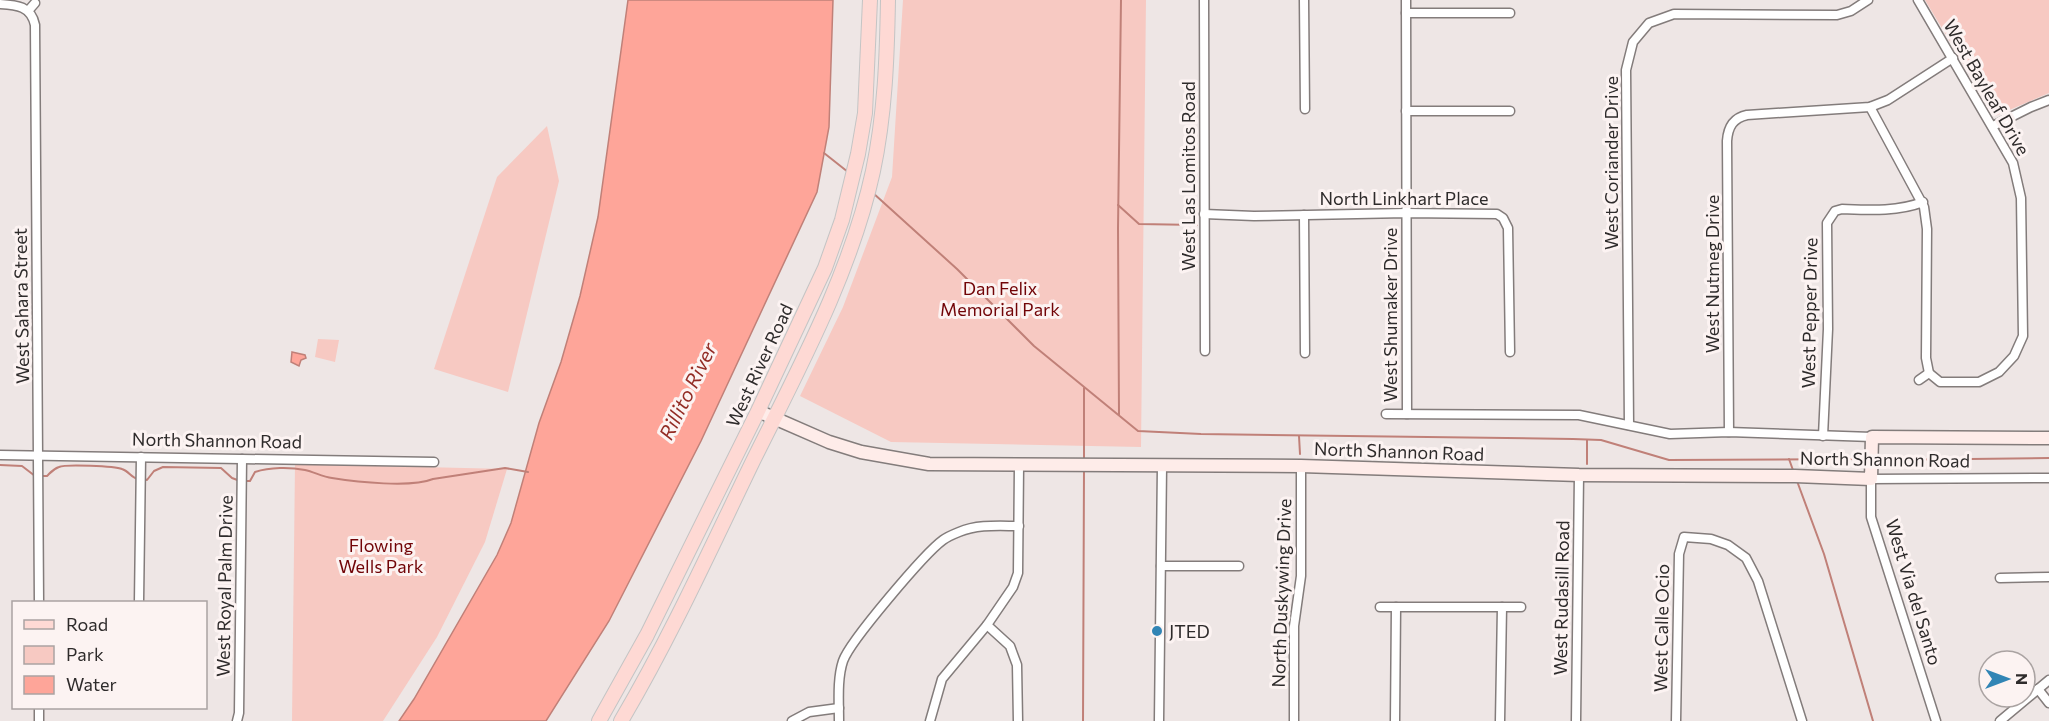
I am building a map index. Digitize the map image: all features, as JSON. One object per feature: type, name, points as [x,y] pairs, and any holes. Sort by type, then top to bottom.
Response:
[{"type":"main road","name":"West River Road","points":[[599,721],[647,635],[758,411],[825,268],[851,189],[865,113],[870,0]]},
{"type":"main road","name":"West River Road","points":[[621,721],[670,631],[840,279],[866,201],[883,117],[888,0]]},
{"type":"street","name":"West Las Lomitos Road","points":[[1204,0],[1205,351]]},
{"type":"street","points":[[1304,0],[1305,109]]},
{"type":"street","name":"West Shumaker Drive","points":[[1406,0],[1407,414]]},
{"type":"street","name":"West Coriander Drive","points":[[1629,425],[1626,70],[1633,42],[1649,23],[1674,14],[1837,15],[1851,11],[1868,0]]},
{"type":"street","name":"West Bayleaf Drive","points":[[1918,0],[2013,163],[2021,198],[2023,336],[2014,356],[1999,372],[1979,382],[1940,382],[1929,373]]},
{"type":"street","points":[[0,4],[16,5],[28,11],[36,3]]},
{"type":"street","name":"West Sahara Street","points":[[28,11],[35,26],[39,601]]},
{"type":"street","points":[[1406,13],[1510,13]]},
{"type":"street","points":[[1919,380],[1929,373],[1926,358],[1927,229],[1923,202],[1870,107],[1887,100],[1953,58]]},
{"type":"street","points":[[1993,126],[2049,100]]},
{"type":"street","name":"West Nutmeg Drive","points":[[1729,432],[1727,141],[1734,118],[1870,107]]},
{"type":"street","points":[[1406,111],[1510,111]]},
{"type":"street","name":"West Pepper Drive","points":[[1822,436],[1828,328],[1827,223],[1831,211],[1884,210],[1913,206],[1923,202]]},
{"type":"street","name":"North Linkhart Place","points":[[1204,214],[1406,213],[1507,216],[1510,352]]},
{"type":"street","points":[[1304,215],[1305,353]]},
{"type":"street","name":"North Shannon Road","points":[[758,411],[829,442],[861,452],[929,464],[1301,466],[1580,475],[1871,479],[2049,478]]},
{"type":"street","name":"North Shannon Road","points":[[1386,414],[1579,416],[1670,434],[1729,432],[1872,437],[2049,438]]},
{"type":"street","name":"West Via del Santo","points":[[1872,437],[1872,517],[1936,721]]},
{"type":"street","name":"North Shannon Road","points":[[0,455],[434,462]]},
{"type":"street","points":[[140,601],[141,457]]},
{"type":"street","name":"West Royal Palm Drive","points":[[238,717],[242,459]]},
{"type":"street","points":[[930,721],[942,679],[987,625],[1013,587],[1018,573],[1019,466]]},
{"type":"street","points":[[1159,721],[1162,466]]},
{"type":"street","name":"North Duskywing Drive","points":[[1294,721],[1294,626],[1301,576],[1301,466]]},
{"type":"street","name":"West Rudasill Road","points":[[1576,721],[1580,475]]},
{"type":"street","points":[[839,721],[842,663],[850,646],[942,540],[978,526],[1019,526]]},
{"type":"street","name":"West Calle Ocio","points":[[1676,721],[1679,554],[1684,537],[1711,539],[1728,545],[1746,558],[1758,581],[1802,721]]},
{"type":"street","points":[[1161,566],[1239,566]]},
{"type":"street","points":[[2000,578],[2049,577]]},
{"type":"street","points":[[1380,607],[1521,607]]},
{"type":"street","points":[[1395,721],[1396,607]]},
{"type":"street","points":[[1500,721],[1502,607]]},
{"type":"street","points":[[987,625],[1010,646],[1017,665],[1018,721]]},
{"type":"street","points":[[2000,721],[2049,680]]},
{"type":"street","points":[[2038,689],[2049,704]]},
{"type":"street","points":[[792,721],[809,712],[839,708]]},
{"type":"green space","name":"Dan Felix Memorial Park","points":[[903,0],[1146,0],[1141,447],[891,442],[800,396],[843,307],[892,177]]},
{"type":"green space","points":[[1925,0],[2049,0],[2049,93],[1995,116]]},
{"type":"green space","points":[[547,126],[559,181],[508,392],[434,369],[497,177]]},
{"type":"green space","points":[[318,339],[339,340],[335,362],[315,357]]},
{"type":"green space","name":"Flowing Wells Park","points":[[295,464],[507,469],[485,542],[437,637],[383,721],[292,721]]},
{"type":"water","name":"Rillito River","points":[[628,0],[833,0],[829,127],[817,192],[701,441],[609,621],[546,721],[399,721],[497,555],[511,523],[539,423],[561,362],[580,296],[598,217]]},
{"type":"water","points":[[292,352],[305,355],[306,358],[301,360],[299,366],[291,362]]},
{"type":"waterway","points":[[1119,415],[1118,228],[1121,0]]},
{"type":"waterway","points":[[824,153],[848,172]]},
{"type":"waterway","points":[[873,193],[957,269],[1034,346],[1138,431],[1601,440],[1669,460],[1857,459]]},
{"type":"waterway","points":[[1118,205],[1139,224],[1197,225]]},
{"type":"waterway","points":[[1084,388],[1084,460]]},
{"type":"waterway","points":[[1299,436],[1300,454]]},
{"type":"waterway","points":[[1587,440],[1587,464]]},
{"type":"waterway","points":[[1885,460],[2049,458]]},
{"type":"waterway","points":[[1789,459],[1794,473]]},
{"type":"waterway","points":[[0,465],[22,466],[35,476]]},
{"type":"waterway","points":[[41,476],[47,476],[63,466],[90,466],[122,469],[138,479]]},
{"type":"waterway","points":[[144,479],[147,480],[154,471],[163,467],[221,468],[232,478],[240,481]]},
{"type":"waterway","points":[[246,481],[250,481],[255,472],[280,468],[305,470],[343,480],[398,484],[505,468],[528,472]]},
{"type":"waterway","points":[[1083,721],[1084,469]]},
{"type":"waterway","points":[[1797,481],[1824,554],[1873,721]]},
{"type":"place","name":"JTED","points":[[1157,631]]}]
